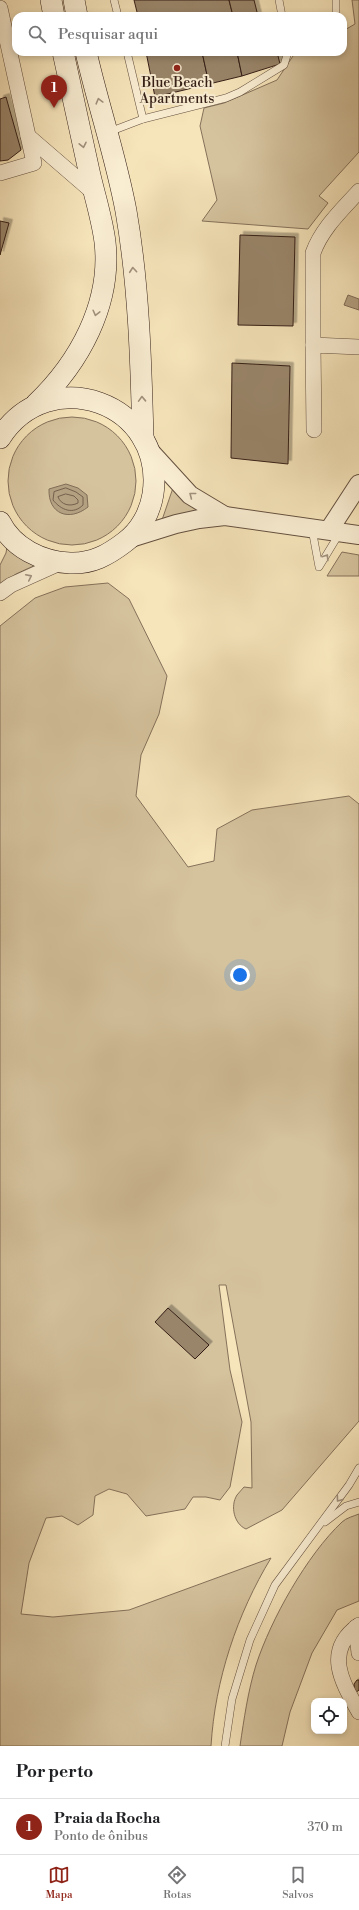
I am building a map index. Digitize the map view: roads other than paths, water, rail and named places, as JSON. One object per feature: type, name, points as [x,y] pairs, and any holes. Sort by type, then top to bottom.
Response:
[{"type":"main road","points":[[50,0],[53,12]]},
{"type":"main road","points":[[74,0],[76,12]]},
{"type":"main road","points":[[0,438],[17,415],[54,386],[72,362],[94,322],[105,279],[105,242],[64,56]]},
{"type":"main road","points":[[0,522],[14,540],[27,551],[60,563],[77,563],[94,560],[110,554],[131,538],[146,517],[152,500],[154,483],[153,466],[146,444],[140,336],[132,250],[120,180],[87,56]]},
{"type":"main road","points":[[17,415],[47,400],[62,397],[78,397],[94,400],[109,406],[122,414],[134,425],[146,444]]},
{"type":"street","points":[[0,8],[34,163],[0,173]]},
{"type":"street","points":[[28,136],[94,193]]},
{"type":"street","points":[[314,430],[313,253],[318,240],[326,227],[359,191]]},
{"type":"street","points":[[313,345],[359,347]]},
{"type":"street","points":[[146,444],[190,495],[225,516]]},
{"type":"street","points":[[334,531],[359,484]]},
{"type":"street","points":[[131,538],[199,518],[225,516],[359,535]]},
{"type":"street","points":[[0,593],[12,585],[60,563]]},
{"type":"street","points":[[358,1626],[359,1653]]},
{"type":"street","points":[[358,1626],[341,1646],[338,1660],[340,1677],[359,1712]]},
{"type":"lane","points":[[114,0],[117,12]]},
{"type":"lane","points":[[279,0],[281,12]]},
{"type":"lane","points":[[336,0],[336,12]]},
{"type":"lane","points":[[128,56],[143,119]]},
{"type":"lane","points":[[108,132],[143,119],[226,98],[240,92],[284,65],[287,56]]},
{"type":"lane","points":[[311,527],[319,567],[334,545],[334,531]]},
{"type":"lane","points":[[225,1746],[232,1699],[250,1640],[276,1585],[359,1468]]},
{"type":"lane","points":[[317,1529],[346,1506],[359,1502]]},
{"type":"water","points":[[348,295],[359,299],[359,310],[344,305]]},
{"type":"water","points":[[66,484],[78,488],[87,495],[88,507],[81,512],[74,514],[61,513],[56,510],[50,498],[49,489]]},
{"type":"place","name":"Blue Beach Apartments","points":[[177,68]]},
{"type":"place","name":"Praia da Rocha","points":[[54,108]]}]
